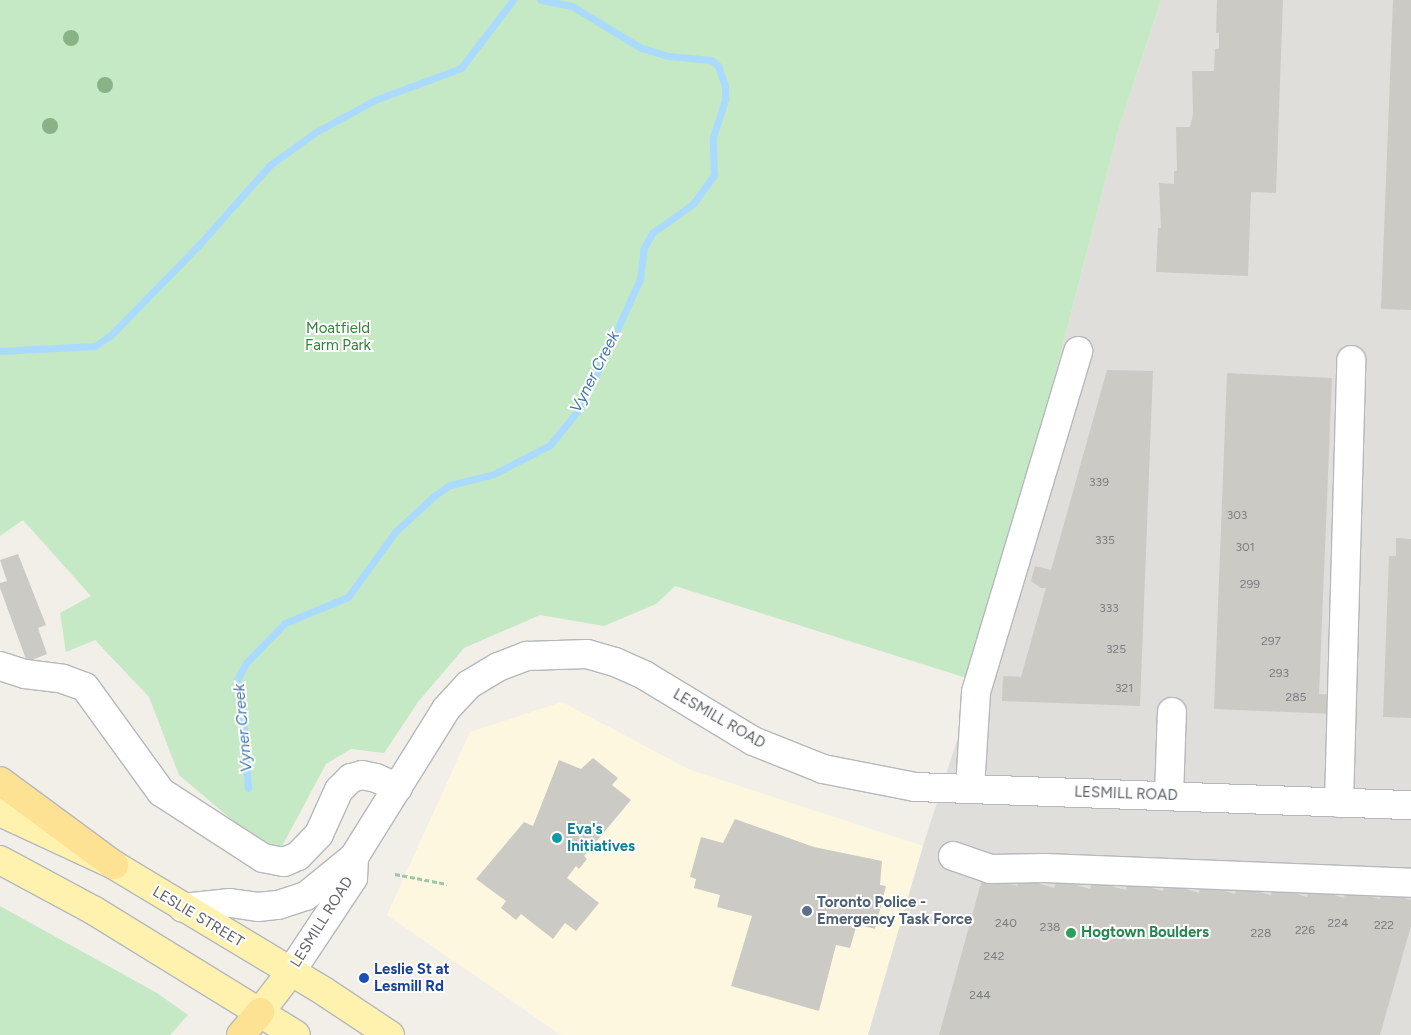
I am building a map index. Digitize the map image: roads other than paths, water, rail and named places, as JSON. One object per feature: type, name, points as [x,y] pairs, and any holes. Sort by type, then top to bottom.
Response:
[{"type":"highway","points":[[0,781],[114,865]]},
{"type":"highway","points":[[242,1035],[260,1012]]},
{"type":"main road","name":"LESLIE STREET","points":[[0,812],[114,865],[390,1035]]},
{"type":"main road","points":[[0,860],[93,910],[296,1035]]},
{"type":"main road","points":[[260,1012],[290,973]]},
{"type":"street","points":[[970,788],[976,692],[1078,352]]},
{"type":"street","points":[[1339,803],[1351,360]]},
{"type":"street","name":"LESMILL ROAD","points":[[290,973],[353,878],[354,858],[446,709],[468,685],[498,667],[527,656],[557,653],[587,654],[615,662],[644,675],[753,741],[823,769],[914,787],[1411,806]]},
{"type":"street","points":[[0,666],[25,674],[63,679],[85,687],[161,792],[263,858],[284,862],[298,856],[319,834],[339,790],[351,778],[362,776],[376,778],[398,788]]},
{"type":"street","points":[[1169,796],[1172,712]]},
{"type":"street","points":[[953,856],[990,869],[1045,868],[1411,883]]},
{"type":"street","points":[[183,908],[230,903],[258,907],[278,905],[306,896],[354,858]]},
{"type":"waterway","points":[[0,351],[95,346],[111,335],[197,247],[270,165],[316,132],[375,100],[461,68],[513,0]]},
{"type":"waterway","name":"Vyner Creek","points":[[248,788],[242,702],[237,680],[246,663],[285,623],[348,597],[395,532],[434,496],[450,485],[494,474],[550,445],[579,409],[606,354],[640,279],[644,248],[652,233],[693,204],[714,175],[713,137],[725,99],[725,86],[718,66],[711,60],[668,56],[641,48],[572,6],[541,0]]},
{"type":"place","name":"Eva's Initiatives","points":[[557,838]]},
{"type":"place","name":"Toronto Police - Emergency Task Force","points":[[807,911]]},
{"type":"place","name":"Hogtown Boulders","points":[[1071,933]]},
{"type":"place","name":"Leslie St at Lesmill Rd","points":[[364,978]]},
{"type":"park label","name":"Moatfield Farm Park","points":[[338,336]]}]
